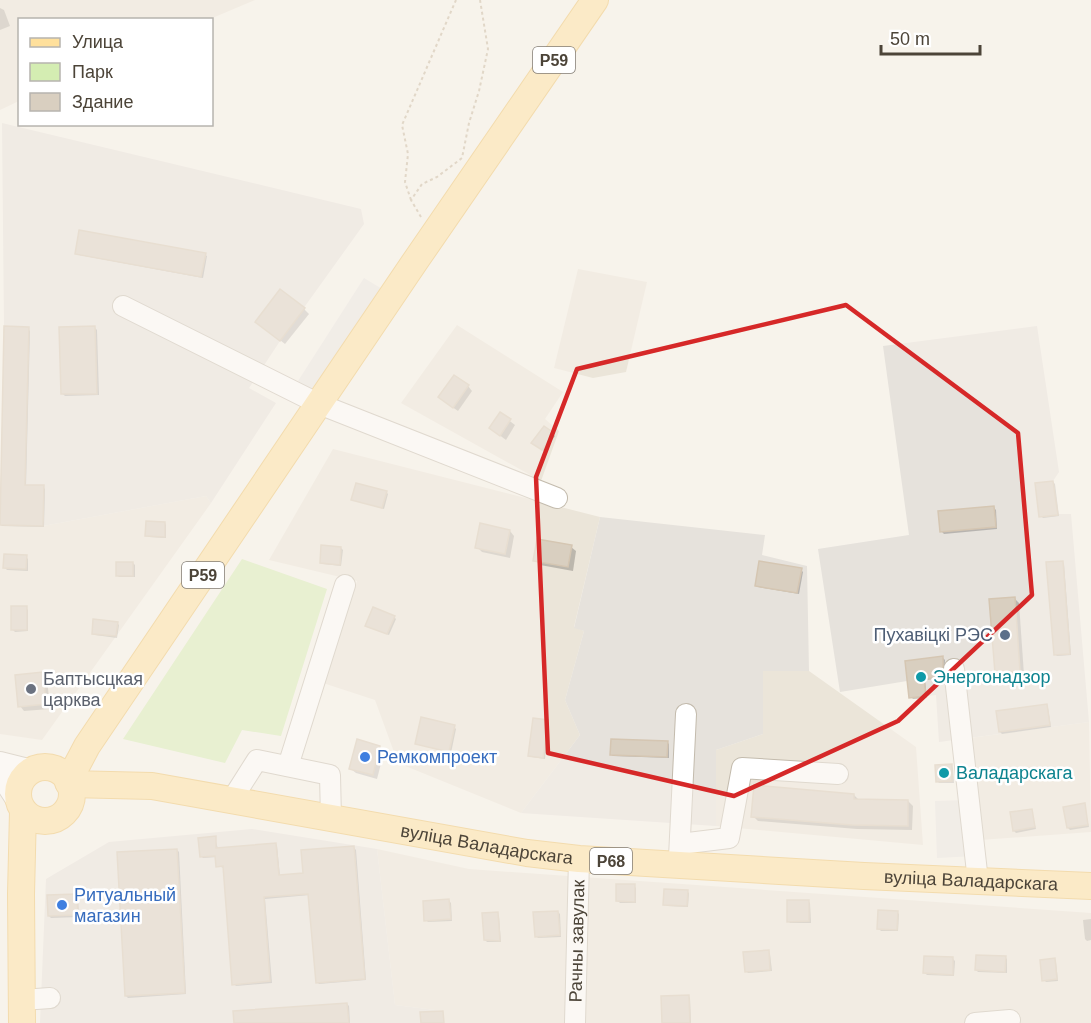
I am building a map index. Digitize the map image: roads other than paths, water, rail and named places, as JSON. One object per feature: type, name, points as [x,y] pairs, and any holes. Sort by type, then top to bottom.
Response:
[{"type":"main road","name":"Р59","points":[[57,788],[596,0]]},
{"type":"main road","name":"Р68","points":[[21,867],[31,843],[40,830],[57,788],[22,779],[18,799],[22,808],[21,867],[22,1012]]},
{"type":"main road","name":"вуліца Валадарскага","points":[[57,788],[95,793],[137,786],[152,786],[527,853],[579,859],[680,854],[978,881],[1091,885]]},
{"type":"main road","points":[[22,808],[36,820],[57,788]]},
{"type":"street","points":[[123,306],[319,404],[556,498]]},
{"type":"street","points":[[288,766],[345,585]]},
{"type":"street","points":[[954,669],[978,881]]},
{"type":"street","points":[[686,714],[680,854],[729,838],[742,768],[838,774]]},
{"type":"street","points":[[231,801],[257,760],[330,776],[331,819]]},
{"type":"street","points":[[0,762],[57,788]]},
{"type":"street","points":[[0,775],[22,808]]},
{"type":"street","name":"Рачны завулак","points":[[575,1023],[579,859]]},
{"type":"street","points":[[22,1012],[50,998]]},
{"type":"street","points":[[975,1023],[1010,1020]]},
{"type":"place","name":"Пухавіцкі РЭС","points":[[1005,635]]},
{"type":"place","name":"Энергонадзор","points":[[921,677]]},
{"type":"place","name":"Баптысцкая царква","points":[[31,689]]},
{"type":"place","name":"Ремкомпроект","points":[[365,757]]},
{"type":"place","name":"Валадарскага","points":[[944,773]]},
{"type":"place","name":"Ритуальный магазин","points":[[62,905]]}]
